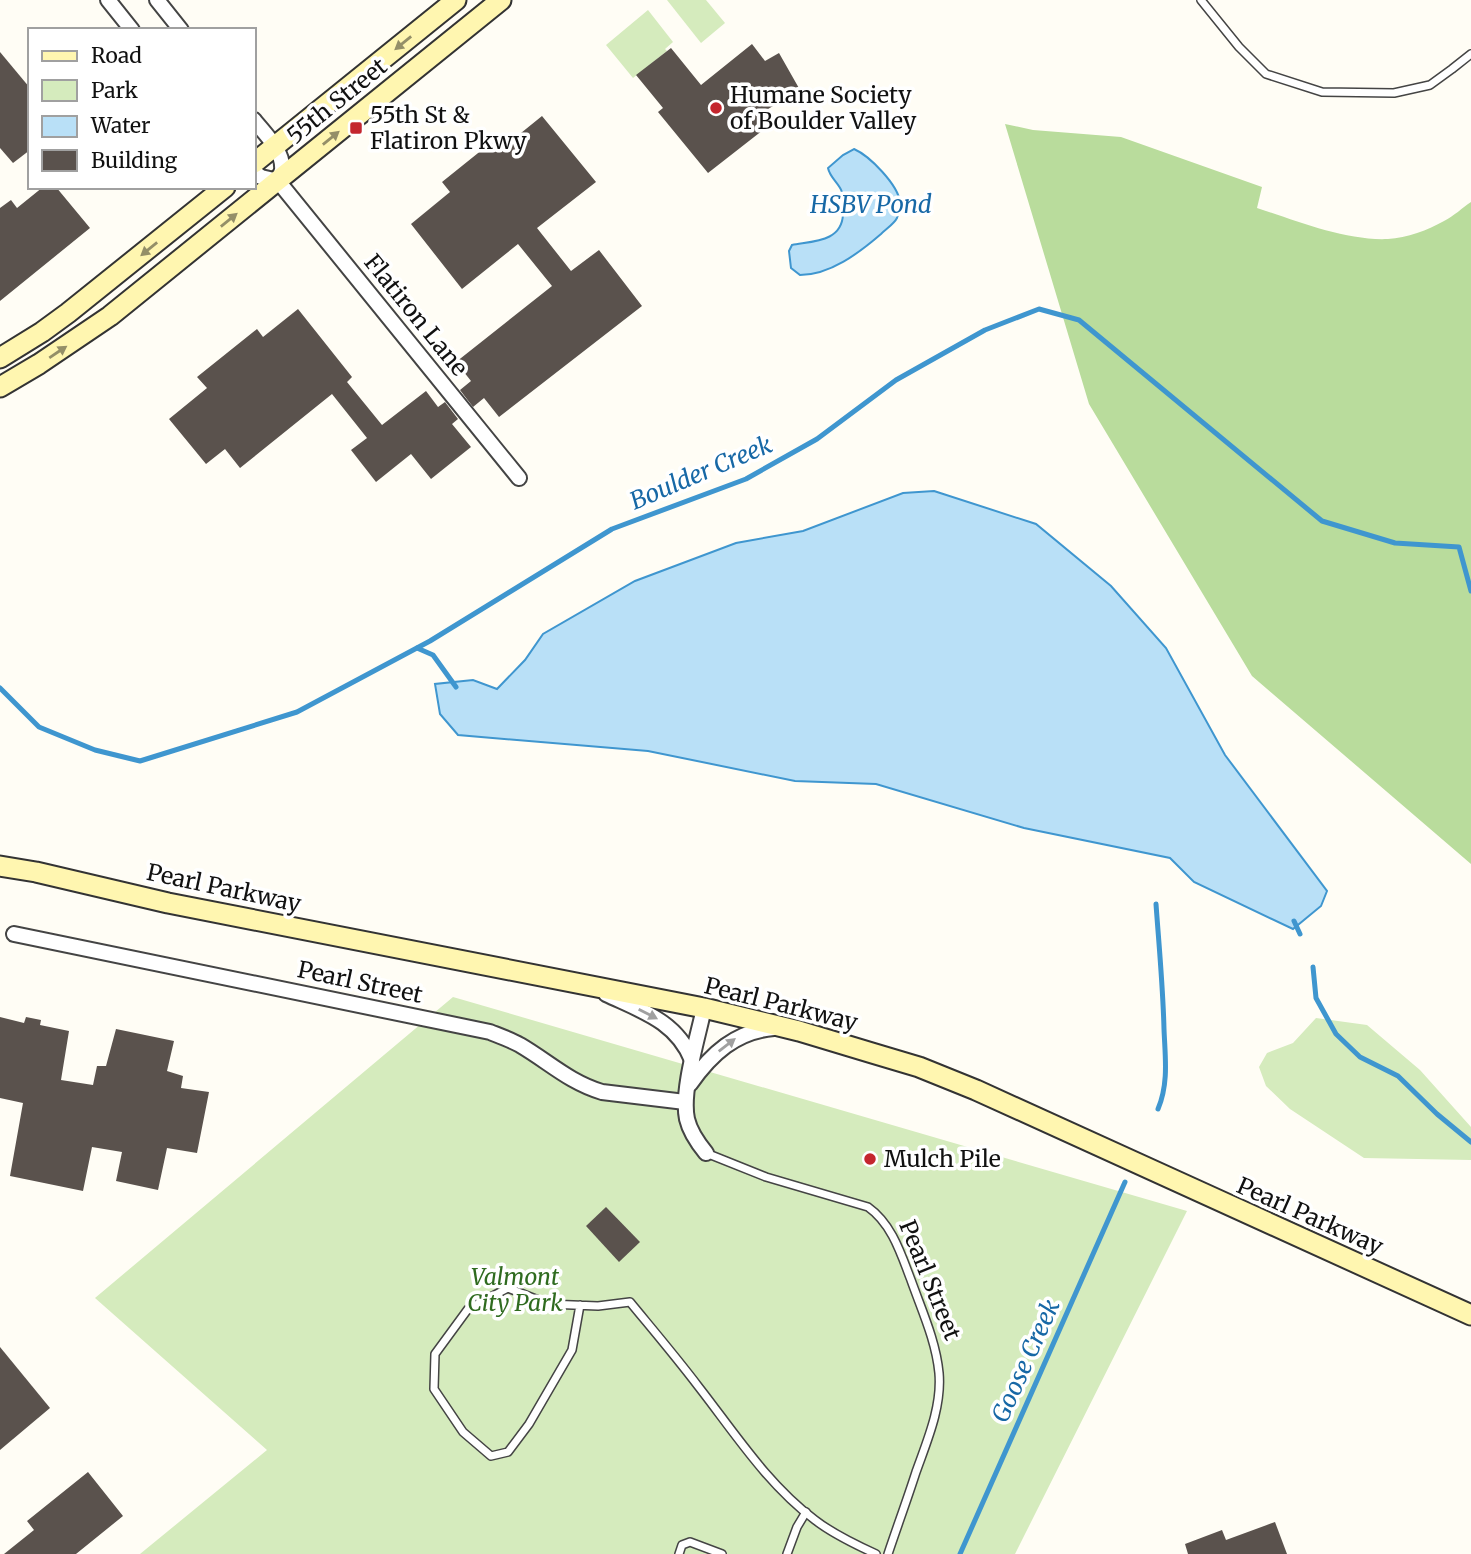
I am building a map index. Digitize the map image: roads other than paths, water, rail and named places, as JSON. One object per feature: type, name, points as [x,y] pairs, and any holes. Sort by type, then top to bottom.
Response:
[{"type":"main road","name":"55th Street","points":[[256,161],[456,0]]},
{"type":"main road","name":"55th Street","points":[[0,387],[49,358],[110,316],[501,0]]},
{"type":"main road","points":[[0,358],[68,313],[222,189]]},
{"type":"main road","name":"Pearl Parkway","points":[[0,860],[36,872]]},
{"type":"main road","name":"Pearl Parkway","points":[[0,866],[704,1008],[783,1027],[919,1067],[976,1090],[1471,1315]]},
{"type":"street","points":[[108,0],[130,28]]},
{"type":"street","points":[[157,0],[179,28]]},
{"type":"street","points":[[256,122],[275,146],[282,169],[278,181],[256,173]]},
{"type":"street","name":"Flatiron Lane","points":[[278,181],[519,478]]},
{"type":"street","points":[[201,206],[212,189]]},
{"type":"street","name":"Pearl Street","points":[[14,934],[490,1032],[522,1046],[570,1079],[602,1092],[686,1095]]},
{"type":"street","points":[[589,986],[662,1021],[686,1045],[692,1060]]},
{"type":"street","name":"Pearl Street","points":[[704,1008],[686,1095],[690,1130],[706,1153]]},
{"type":"street","points":[[686,1095],[706,1064],[732,1041],[755,1031],[783,1027]]},
{"type":"lane","points":[[1201,0],[1239,47],[1266,74],[1322,92],[1394,93],[1430,85],[1471,54]]},
{"type":"lane","name":"Pearl Street","points":[[706,1153],[766,1177],[868,1207],[877,1213],[904,1261],[933,1340],[939,1388],[925,1448],[888,1554]]},
{"type":"lane","points":[[580,1305],[572,1350],[529,1424],[508,1452],[491,1456],[463,1432],[434,1389],[435,1354],[468,1309],[508,1288],[548,1304],[580,1305],[598,1306],[630,1302],[775,1483],[814,1520],[849,1542],[876,1554]]},
{"type":"lane","points":[[787,1554],[806,1512]]},
{"type":"lane","points":[[679,1554],[682,1545],[690,1542],[722,1554]]},
{"type":"water","name":"HSBV Pond","points":[[854,149],[875,164],[894,188],[900,202],[897,218],[844,262],[822,271],[800,275],[791,268],[789,251],[792,245],[817,241],[838,230],[844,197],[828,168]]},
{"type":"water","points":[[934,491],[1036,524],[1111,586],[1166,648],[1225,755],[1327,891],[1321,906],[1293,929],[1194,882],[1170,858],[1024,828],[876,784],[795,781],[648,751],[458,735],[440,714],[435,684],[473,680],[497,689],[525,660],[543,634],[635,581],[736,543],[803,531],[903,493]]},
{"type":"waterway","name":"Boulder Creek","points":[[0,688],[39,727],[95,750],[140,761],[297,712],[430,641],[612,529],[746,479],[817,439],[896,380],[985,330],[1039,309],[1079,320],[1322,521],[1395,543],[1459,547],[1471,591]]},
{"type":"waterway","points":[[417,648],[433,655],[456,687]]},
{"type":"waterway","name":"Goose Creek","points":[[1156,904],[1165,1059],[1164,1089],[1158,1109]]},
{"type":"waterway","points":[[1294,921],[1300,934]]},
{"type":"waterway","points":[[1313,967],[1316,998],[1336,1034],[1360,1057],[1398,1076],[1471,1142]]},
{"type":"waterway","name":"Goose Creek","points":[[960,1554],[1125,1182]]},
{"type":"place","name":"Humane Society of Boulder Valley","points":[[716,108]]},
{"type":"place","name":"55th St & Flatiron Pkwy","points":[[356,128]]},
{"type":"place","name":"Mulch Pile","points":[[870,1159]]},
{"type":"park label","name":"Valmont City Park","points":[[515,1290]]}]
